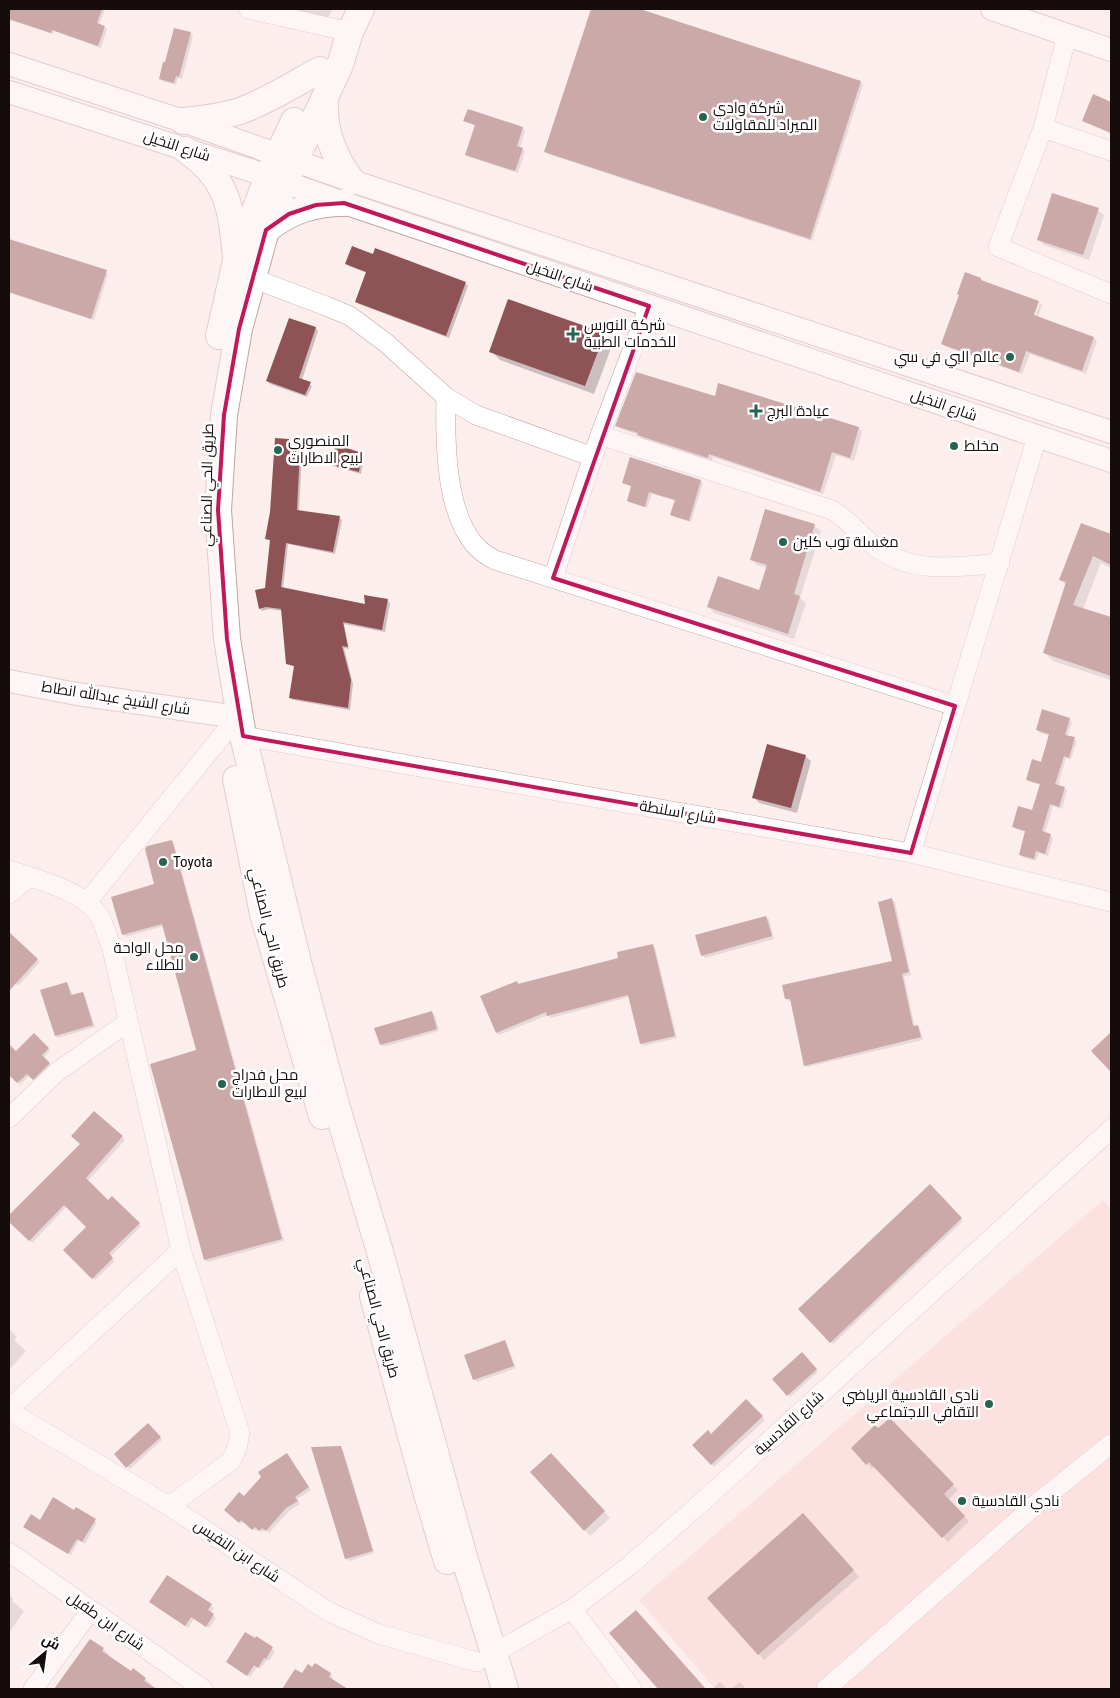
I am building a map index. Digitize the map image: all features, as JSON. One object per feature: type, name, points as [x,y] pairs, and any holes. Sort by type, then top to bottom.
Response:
[{"type":"highway","points":[[281,168],[323,82],[343,56],[355,20]]},
{"type":"highway","points":[[183,121],[212,118],[240,111],[323,82]]},
{"type":"highway","points":[[266,230],[289,214],[348,192],[329,141],[323,82]]},
{"type":"highway","points":[[186,150],[204,163],[223,189],[230,209],[244,270]]},
{"type":"highway","name":"طريق الحي الصناعي","points":[[244,270],[266,230],[281,168]]},
{"type":"highway","name":"طريق الحي الصناعي","points":[[281,168],[220,335],[208,419],[203,514],[211,642],[231,728],[263,914],[353,1218],[427,1494],[486,1657],[505,1689]]},
{"type":"highway","name":"طريق الحي الصناعي","points":[[486,1657],[486,1689]]},
{"type":"main road","points":[[992,9],[1111,50]]},
{"type":"main road","name":"شارع النخيل","points":[[9,64],[183,121],[281,168],[649,306],[1111,462]]},
{"type":"main road","name":"شارع النخيل","points":[[9,92],[186,150],[281,168]]},
{"type":"main road","name":"شارع النخيل","points":[[348,192],[1111,432]]},
{"type":"main road","name":"شارع الشيخ عبدالله انطاط","points":[[9,681],[231,728]]},
{"type":"street","points":[[249,9],[355,20]]},
{"type":"street","points":[[1067,35],[1043,128],[998,247],[1111,294]]},
{"type":"street","points":[[1043,128],[1111,151]]},
{"type":"street","points":[[244,270],[350,316],[386,343],[446,397],[476,415],[592,458]]},
{"type":"street","points":[[553,578],[600,435],[649,306]]},
{"type":"street","points":[[446,397],[445,442],[455,504],[466,532],[483,553],[495,560],[955,706]]},
{"type":"street","points":[[600,435],[832,510],[845,519],[873,545],[883,552],[907,563],[933,568],[1000,563]]},
{"type":"street","points":[[911,853],[1037,437]]},
{"type":"street","points":[[86,902],[231,728]]},
{"type":"street","name":"شارع اسلنطة","points":[[231,728],[911,853],[1111,902]]},
{"type":"street","points":[[9,870],[73,893],[86,902],[99,916],[112,949],[181,1250],[240,1433],[237,1448],[231,1461],[169,1506]]},
{"type":"street","points":[[9,894],[29,877]]},
{"type":"street","points":[[9,1118],[57,1072],[128,1022]]},
{"type":"street","name":"شارع القادسية","points":[[486,1657],[572,1610],[629,1566],[1111,1129]]},
{"type":"street","points":[[9,1410],[181,1250]]},
{"type":"street","name":"شارع ابن النفيس","points":[[9,1410],[169,1506],[329,1612],[379,1634],[486,1657]]},
{"type":"street","points":[[826,1689],[1034,1506],[1111,1444]]},
{"type":"street","name":"شارع ابن طفيل","points":[[9,1552],[203,1689]]},
{"type":"street","points":[[34,1689],[91,1610]]},
{"type":"street","points":[[572,1610],[632,1689]]},
{"type":"highlighted area","points":[[344,203],[649,306],[553,578],[955,706],[911,853],[243,736],[227,639],[218,510],[224,415],[239,329],[266,230],[289,214],[316,205]]},
{"type":"shaded area","name":"نادي القادسية الرياضي التقافي الاجتماعي","points":[[1103,1200],[1111,1209],[1111,1689],[715,1689],[639,1600]]},
{"type":"building","points":[[9,9],[102,9],[97,23],[105,26],[98,46],[52,30],[51,33],[9,19]]},
{"type":"building","name":"شركة وادي الميراد للمقاولات","points":[[591,9],[640,9],[861,81],[810,239],[544,152]]},
{"type":"building","points":[[174,28],[191,32],[179,77],[176,76],[174,83],[159,79]]},
{"type":"building","points":[[1093,94],[1111,102],[1111,133],[1082,121]]},
{"type":"building","points":[[468,109],[523,127],[517,146],[523,148],[515,171],[465,155],[475,125],[463,121]]},
{"type":"building","points":[[1052,193],[1099,208],[1083,255],[1037,240]]},
{"type":"building","points":[[9,239],[107,270],[91,319],[9,292]]},
{"type":"building","points":[[352,246],[373,254],[375,248],[466,282],[446,336],[355,302],[366,272],[345,264]]},
{"type":"building","points":[[965,272],[981,278],[981,280],[1039,301],[1034,315],[1094,337],[1082,371],[1026,351],[1019,372],[941,344],[959,295],[957,294]]},
{"type":"building","points":[[508,299],[605,333],[585,386],[489,352]]},
{"type":"building","points":[[289,318],[316,327],[299,378],[311,382],[305,395],[266,381]]},
{"type":"building","points":[[636,372],[715,396],[718,383],[859,427],[850,458],[832,452],[820,492],[709,454],[708,458],[637,435],[638,433],[615,426]]},
{"type":"building","points":[[275,438],[289,439],[288,449],[300,450],[297,510],[340,516],[333,552],[286,543],[281,587],[365,604],[364,595],[388,599],[382,630],[343,622],[348,647],[342,646],[351,680],[348,708],[289,698],[294,666],[286,664],[281,609],[266,607],[259,609],[255,590],[265,588],[270,540],[265,539],[270,512]]},
{"type":"building","points":[[335,444],[362,453],[359,472],[332,465]]},
{"type":"building","points":[[630,457],[701,480],[689,521],[670,515],[675,500],[649,492],[645,507],[627,501],[631,486],[622,483]]},
{"type":"building","points":[[765,509],[815,524],[794,594],[800,596],[788,634],[707,607],[718,576],[759,590],[767,565],[750,560]]},
{"type":"building","points":[[1081,523],[1111,534],[1111,565],[1093,556],[1073,605],[1111,617],[1111,676],[1043,653],[1066,582],[1059,580]]},
{"type":"building","points":[[1042,709],[1070,718],[1065,735],[1075,737],[1069,758],[1064,756],[1055,784],[1065,787],[1059,807],[1050,804],[1042,831],[1051,834],[1045,854],[1036,851],[1034,859],[1019,855],[1025,831],[1012,827],[1018,806],[1032,810],[1040,784],[1026,780],[1032,759],[1041,762],[1049,734],[1036,730]]},
{"type":"building","points":[[767,744],[806,755],[791,808],[752,798]]},
{"type":"building","points":[[172,840],[282,1239],[204,1260],[150,1064],[196,1050],[162,924],[122,935],[111,897],[154,884],[145,849],[147,846]]},
{"type":"building","points":[[892,898],[909,972],[902,974],[913,1026],[918,1025],[921,1037],[804,1066],[790,999],[785,999],[782,985],[892,961],[878,902]]},
{"type":"building","points":[[766,916],[772,936],[701,956],[695,935]]},
{"type":"building","points":[[9,932],[38,959],[9,991]]},
{"type":"building","points":[[653,944],[675,1036],[640,1044],[628,995],[547,1016],[546,1012],[496,1033],[480,996],[517,981],[518,984],[618,958],[617,952]]},
{"type":"building","points":[[67,982],[71,995],[83,992],[93,1025],[55,1036],[40,990]]},
{"type":"building","points":[[432,1011],[437,1029],[380,1045],[374,1028]]},
{"type":"building","points":[[1111,1032],[1111,1072],[1091,1051]]},
{"type":"building","points":[[34,1033],[49,1048],[42,1055],[50,1063],[33,1080],[27,1074],[17,1083],[9,1075],[9,1044],[16,1051]]},
{"type":"building","points":[[94,1111],[123,1136],[86,1178],[108,1200],[112,1196],[140,1223],[109,1253],[113,1258],[92,1279],[63,1250],[86,1227],[64,1205],[29,1241],[9,1222],[9,1215],[80,1144],[71,1136]]},
{"type":"building","points":[[930,1184],[962,1218],[830,1343],[798,1309]]},
{"type":"building","points":[[505,1340],[514,1366],[473,1380],[464,1355]]},
{"type":"building","points":[[802,1352],[817,1369],[787,1396],[772,1379]]},
{"type":"building","points":[[746,1399],[763,1416],[711,1465],[692,1445],[708,1430],[711,1434]]},
{"type":"building","points":[[890,1418],[954,1484],[944,1494],[965,1516],[942,1538],[869,1462],[866,1465],[851,1448],[875,1425],[878,1428]]},
{"type":"building","points":[[148,1423],[161,1437],[126,1468],[114,1454]]},
{"type":"building","points":[[341,1446],[373,1551],[345,1559],[311,1447]]},
{"type":"building","points":[[287,1453],[309,1487],[295,1497],[298,1501],[286,1508],[266,1531],[262,1528],[259,1531],[255,1527],[252,1530],[241,1520],[239,1523],[224,1510],[239,1492],[244,1496],[261,1477],[258,1472]]},
{"type":"building","points":[[551,1453],[605,1511],[584,1531],[530,1472]]},
{"type":"building","points":[[53,1497],[74,1510],[76,1507],[96,1519],[82,1542],[77,1539],[68,1554],[23,1527],[31,1514],[40,1520]]},
{"type":"building","points":[[803,1513],[854,1570],[758,1655],[707,1598]]},
{"type":"building","points":[[167,1575],[212,1604],[208,1610],[214,1614],[206,1627],[191,1617],[185,1626],[149,1602]]},
{"type":"building","points":[[636,1610],[706,1689],[658,1689],[609,1633]]},
{"type":"building","points":[[245,1632],[255,1638],[256,1636],[273,1647],[258,1668],[254,1665],[247,1676],[226,1662]]},
{"type":"building","points":[[90,1639],[104,1648],[102,1651],[131,1671],[133,1668],[146,1678],[144,1681],[157,1689],[54,1689]]},
{"type":"building","points":[[315,1663],[331,1673],[329,1677],[348,1689],[282,1689],[295,1669],[302,1673],[308,1664],[312,1667]]},
{"type":"place","name":"شركة وادي الميراد للمقاولات","points":[[703,117]]},
{"type":"place","name":"شركة النورس للخدمات الطبية","points":[[573,334]]},
{"type":"place","name":"عالم البي في سي","points":[[1010,357]]},
{"type":"place","name":"عيادة البرج","points":[[756,411]]},
{"type":"place","name":"مخلط","points":[[954,446]]},
{"type":"place","name":"المنصوري لبيع الاطارات","points":[[278,450]]},
{"type":"place","name":"مغسلة توب كلين","points":[[783,542]]},
{"type":"place","name":"Toyota","points":[[163,862]]},
{"type":"place","name":"محل الواحة للطلاء","points":[[194,957]]},
{"type":"place","name":"محل فدراج لبيع الاطارات","points":[[222,1084]]},
{"type":"place","name":"نادي القادسية الرياضي التقافي الاجتماعي","points":[[989,1404]]},
{"type":"place","name":"نادي القادسية","points":[[962,1501]]}]
